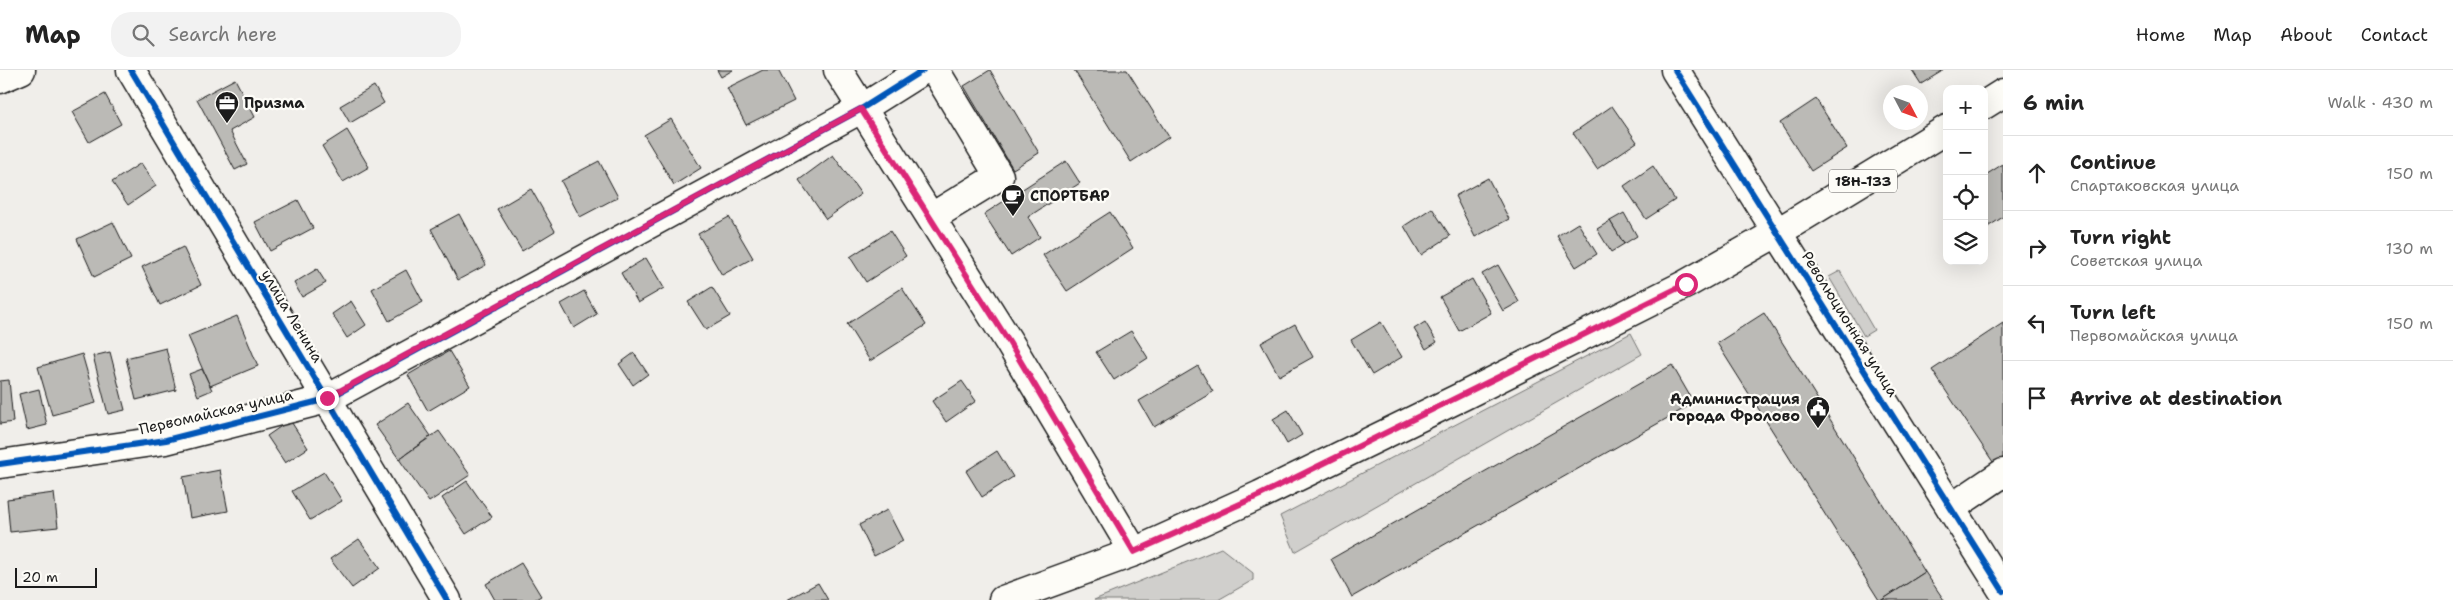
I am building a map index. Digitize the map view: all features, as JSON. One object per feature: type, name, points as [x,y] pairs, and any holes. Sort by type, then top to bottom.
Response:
[{"type":"street","points":[[0,80],[21,70]]},
{"type":"street","name":"улица Ленина","points":[[131,70],[447,600]]},
{"type":"street","points":[[838,70],[932,218],[1134,552]]},
{"type":"street","name":"Первомайская улица","points":[[0,464],[166,440],[327,398],[861,109],[923,70]]},
{"type":"street","points":[[932,218],[999,176],[935,70]]},
{"type":"street","name":"Революционная улица","points":[[1675,70],[2003,591]]},
{"type":"street","points":[[1988,103],[2003,94]]},
{"type":"street","name":"18Н-133","points":[[1003,600],[1134,552],[1260,495],[1454,400],[1686,284],[1778,232],[1945,130]]},
{"type":"street","points":[[1951,508],[2003,473]]},
{"type":"shaded area","points":[[1840,271],[1874,330],[1864,336],[1829,277]]},
{"type":"shaded area","points":[[1631,333],[1642,354],[1295,552],[1280,516]]},
{"type":"shaded area","points":[[1221,548],[1253,573],[1253,580],[1218,600],[1094,600]]},
{"type":"building","points":[[717,70],[733,70],[721,77]]},
{"type":"building","points":[[763,70],[778,70],[794,101],[746,125],[727,88]]},
{"type":"building","points":[[990,70],[1039,153],[1013,169],[964,86]]},
{"type":"building","points":[[1074,70],[1127,70],[1169,137],[1131,162]]},
{"type":"building","points":[[1912,70],[1944,70],[1921,84]]},
{"type":"building","name":"Призма","points":[[235,79],[255,117],[230,131],[247,164],[235,170],[197,99]]},
{"type":"building","points":[[374,86],[384,103],[350,123],[340,106]]},
{"type":"building","points":[[105,94],[121,124],[89,142],[72,112]]},
{"type":"building","points":[[1816,99],[1847,148],[1811,171],[1780,123]]},
{"type":"building","points":[[1612,106],[1637,142],[1597,169],[1573,133]]},
{"type":"building","points":[[671,119],[701,168],[674,185],[644,135]]},
{"type":"building","points":[[347,130],[369,167],[343,182],[322,146]]},
{"type":"building","points":[[833,155],[861,194],[826,219],[799,180]]},
{"type":"building","points":[[599,161],[618,197],[580,217],[561,181]]},
{"type":"building","points":[[1066,161],[1080,183],[1028,217],[1040,237],[1011,256],[984,214]]},
{"type":"building","points":[[141,163],[156,186],[128,205],[112,182]]},
{"type":"building","points":[[2003,164],[2003,217],[1988,227],[1988,175]]},
{"type":"building","points":[[1653,166],[1675,200],[1646,219],[1624,186]]},
{"type":"building","points":[[1488,178],[1509,219],[1475,237],[1455,196]]},
{"type":"building","points":[[531,189],[555,231],[522,251],[497,209]]},
{"type":"building","points":[[298,200],[313,228],[270,251],[255,222]]},
{"type":"building","points":[[1432,208],[1450,236],[1421,255],[1404,226]]},
{"type":"building","points":[[1110,212],[1133,248],[1067,291],[1043,255]]},
{"type":"building","points":[[1624,213],[1637,236],[1624,244],[1610,221]]},
{"type":"building","points":[[459,214],[486,265],[458,280],[431,229]]},
{"type":"building","points":[[729,217],[753,258],[722,275],[698,234]]},
{"type":"building","points":[[1610,221],[1624,244],[1611,252],[1597,229]]},
{"type":"building","points":[[113,222],[131,259],[94,277],[77,239]]},
{"type":"building","points":[[1578,223],[1597,254],[1576,267],[1557,236]]},
{"type":"building","points":[[890,231],[906,256],[866,282],[850,257]]},
{"type":"building","points":[[183,247],[201,285],[160,305],[142,267]]},
{"type":"building","points":[[646,258],[664,288],[638,303],[621,273]]},
{"type":"building","points":[[1498,265],[1519,302],[1503,311],[1482,274]]},
{"type":"building","points":[[317,269],[326,283],[302,297],[294,283]]},
{"type":"building","points":[[406,270],[423,302],[389,321],[372,289]]},
{"type":"building","points":[[1472,279],[1491,313],[1459,331],[1440,297]]},
{"type":"building","points":[[712,287],[730,316],[706,330],[688,302]]},
{"type":"building","points":[[902,288],[926,325],[870,361],[847,324]]},
{"type":"building","points":[[584,291],[597,314],[574,328],[561,304]]},
{"type":"building","points":[[351,301],[366,325],[347,338],[332,314]]},
{"type":"building","points":[[1764,313],[1925,572],[1882,600],[1879,600],[1717,343]]},
{"type":"building","points":[[237,316],[258,366],[210,386],[188,336]]},
{"type":"building","points":[[1381,322],[1402,357],[1372,375],[1351,340]]},
{"type":"building","points":[[1425,322],[1437,342],[1426,349],[1414,329]]},
{"type":"building","points":[[2003,323],[2003,464],[1997,468],[1932,370]]},
{"type":"building","points":[[1295,324],[1313,357],[1279,376],[1261,343]]},
{"type":"building","points":[[1131,331],[1148,358],[1114,380],[1096,352]]},
{"type":"building","points":[[166,348],[176,390],[136,400],[126,358]]},
{"type":"building","points":[[449,351],[470,386],[428,411],[408,375]]},
{"type":"building","points":[[110,352],[125,410],[108,414],[93,356]]},
{"type":"building","points":[[634,353],[648,374],[633,385],[619,364]]},
{"type":"building","points":[[82,354],[96,403],[52,415],[38,367]]},
{"type":"building","points":[[1672,365],[1694,403],[1352,597],[1331,559]]},
{"type":"building","points":[[1198,366],[1213,392],[1154,427],[1139,401]]},
{"type":"building","points":[[202,369],[212,390],[198,396],[189,374]]},
{"type":"building","points":[[9,380],[13,422],[0,424],[0,381]]},
{"type":"building","points":[[962,381],[976,401],[946,422],[932,401]]},
{"type":"building","points":[[39,389],[47,425],[27,430],[19,394]]},
{"type":"building","points":[[408,403],[431,436],[399,459],[375,425]]},
{"type":"building","points":[[1288,410],[1302,435],[1287,444],[1273,419]]},
{"type":"building","points":[[290,420],[308,448],[285,463],[267,436]]},
{"type":"building","points":[[439,431],[470,475],[429,502],[399,459]]},
{"type":"building","points":[[997,451],[1013,477],[982,497],[966,471]]},
{"type":"building","points":[[220,470],[228,511],[190,518],[183,477]]},
{"type":"building","points":[[324,472],[342,501],[310,520],[292,491]]},
{"type":"building","points":[[467,481],[492,517],[466,534],[442,498]]},
{"type":"building","points":[[54,493],[58,527],[10,532],[7,499]]},
{"type":"building","points":[[887,510],[903,541],[874,556],[859,525]]},
{"type":"building","points":[[359,539],[380,568],[352,588],[330,559]]},
{"type":"building","points":[[521,563],[541,596],[534,600],[495,600],[486,584]]},
{"type":"building","points":[[1925,572],[1944,600],[1882,600]]},
{"type":"building","points":[[818,583],[828,600],[787,600]]},
{"type":"cycle path","points":[[131,70],[447,600]]},
{"type":"cycle path","points":[[0,464],[166,440],[327,399],[861,109],[923,70]]},
{"type":"cycle path","points":[[1675,70],[2003,591]]},
{"type":"place","name":"Призма","points":[[227,124]]},
{"type":"place","name":"СПОРТБАР","points":[[1013,217]]},
{"type":"place","name":"Администрация города Фролово","points":[[1818,429]]},
{"type":"route","points":[[327,398],[861,109],[1009,342],[1134,552],[1260,495],[1686,284]]}]
